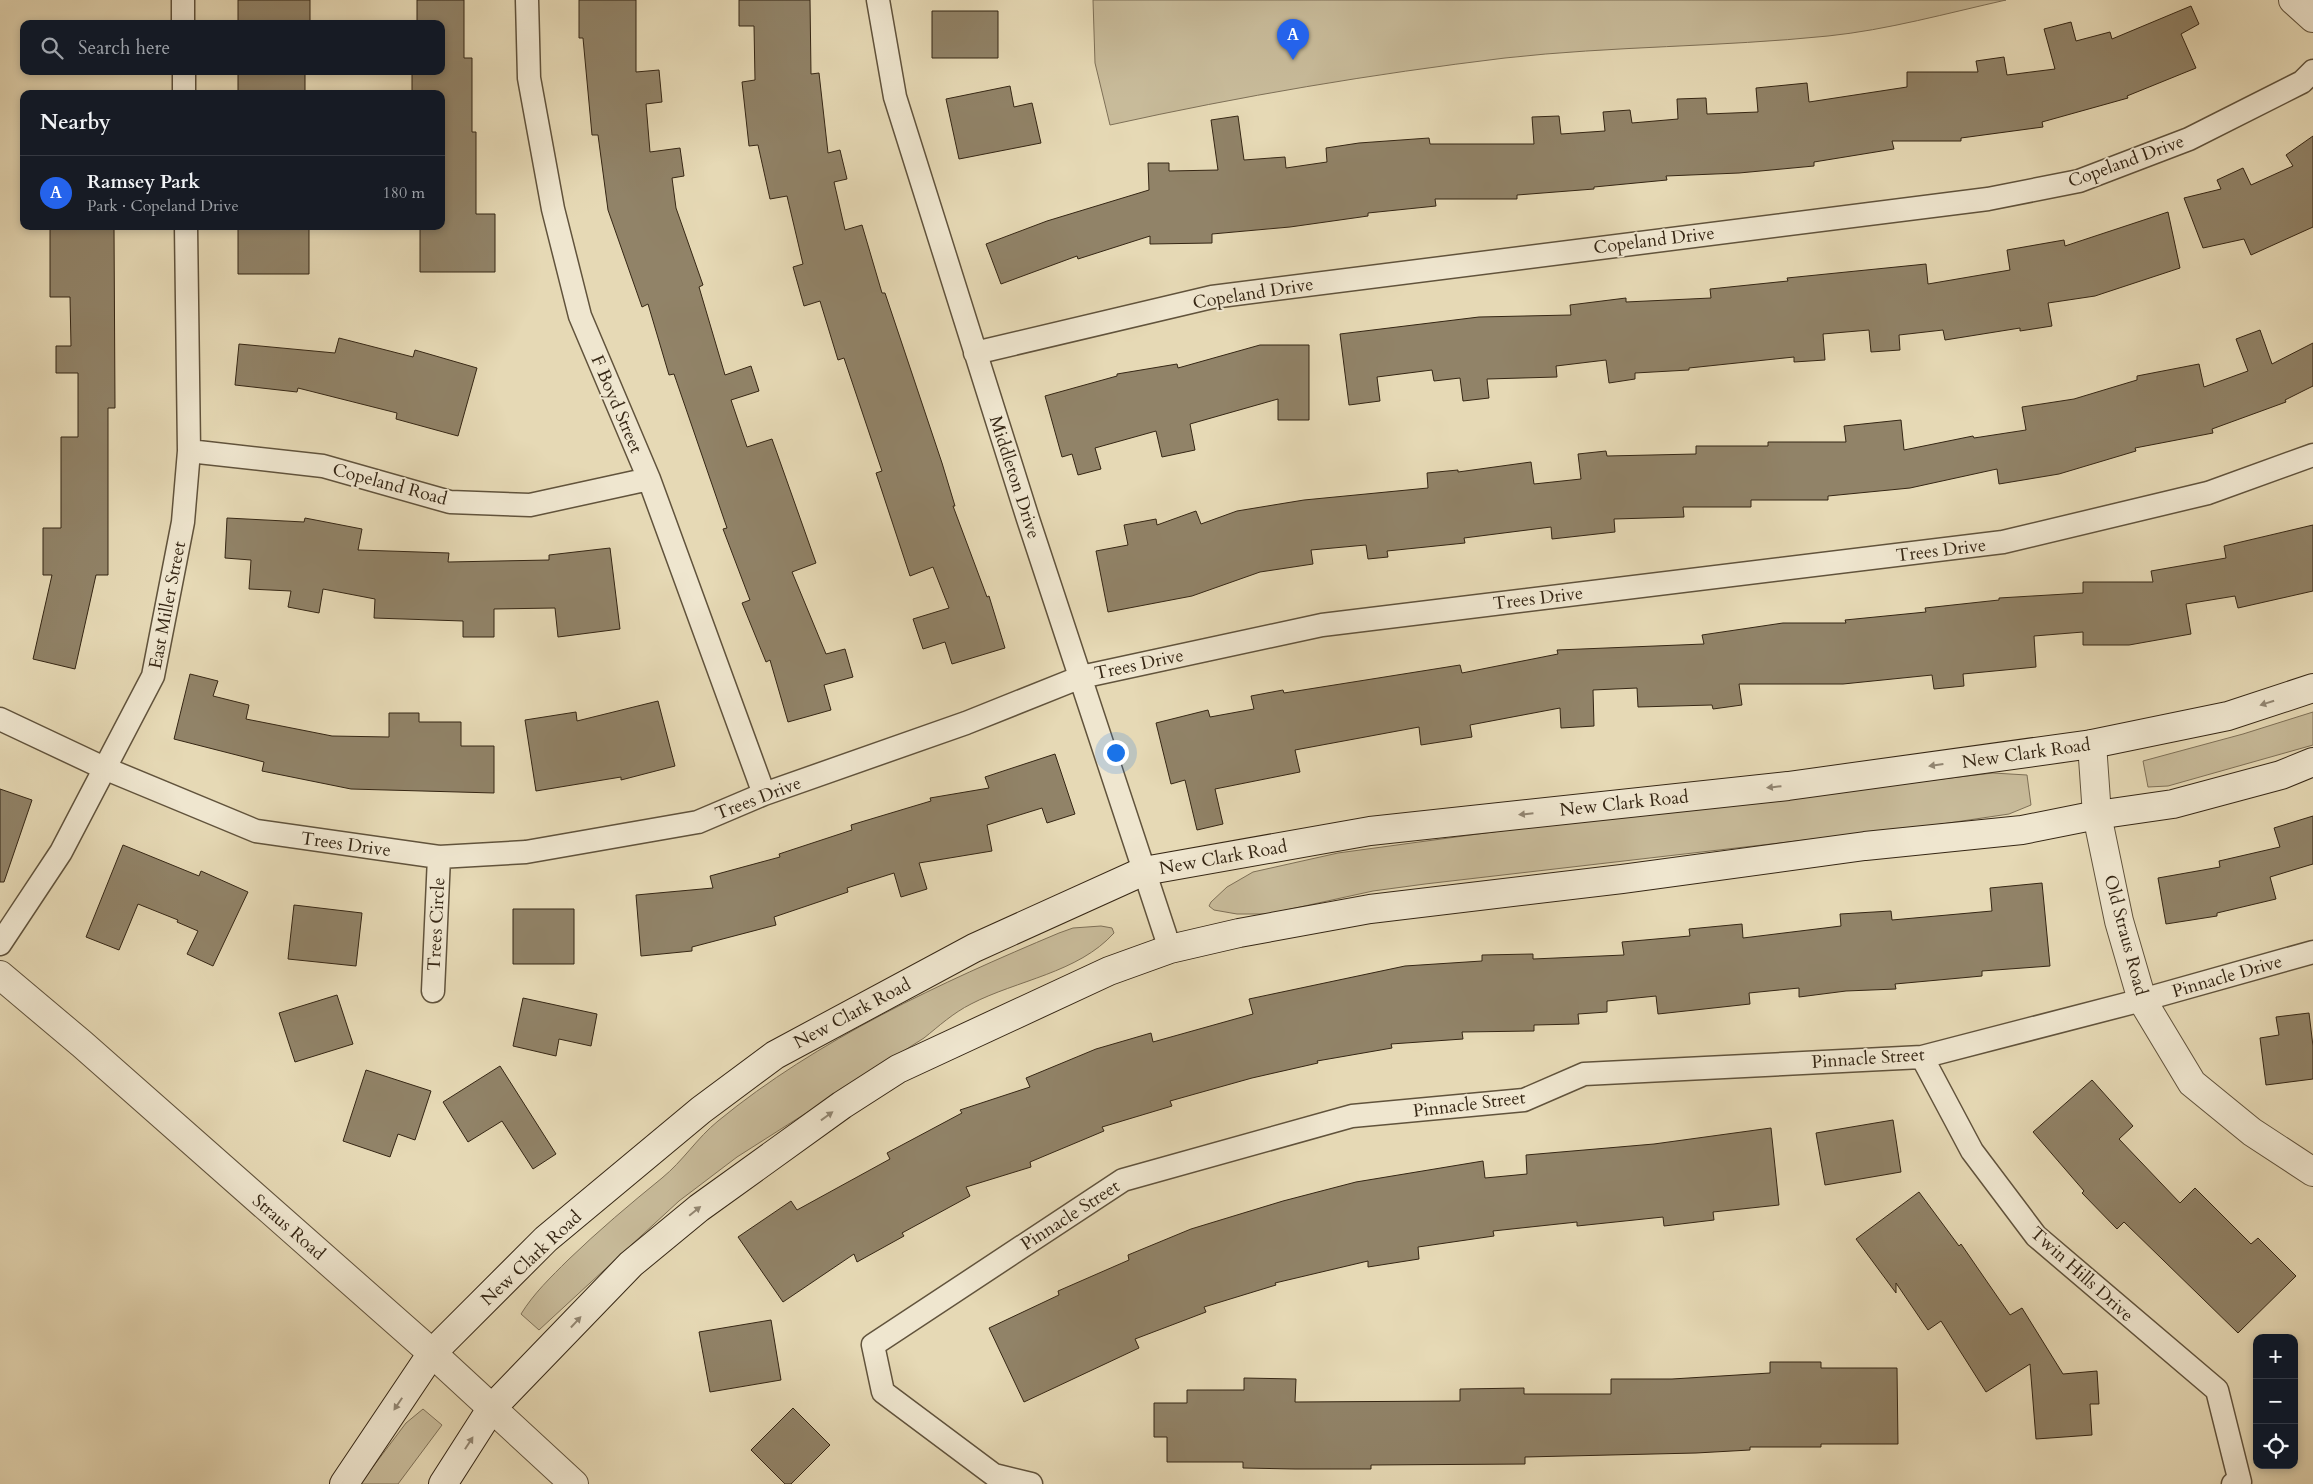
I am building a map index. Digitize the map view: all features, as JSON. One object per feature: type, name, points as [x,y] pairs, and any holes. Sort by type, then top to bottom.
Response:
[{"type":"main road","points":[[2294,0],[2313,18]]},
{"type":"main road","name":"New Clark Road","points":[[344,1484],[432,1353],[546,1239],[701,1110],[775,1055],[974,948],[1144,870],[1370,831],[1788,786],[2092,744],[2228,716],[2313,688]]},
{"type":"main road","name":"Old Straus Road","points":[[2092,744],[2097,815],[2118,921],[2142,1000],[2192,1083],[2252,1132],[2313,1172]]},
{"type":"main road","points":[[443,1484],[491,1409],[631,1264],[699,1208],[842,1105],[898,1069],[1109,971],[1170,949],[1239,932],[1370,908],[1612,880],[1864,846],[2022,830],[2097,815],[2172,804],[2281,775],[2313,762]]},
{"type":"main road","name":"Straus Road","points":[[0,976],[82,1044],[432,1353],[574,1484]]},
{"type":"street","points":[[183,0],[183,20]]},
{"type":"street","name":"F Boyd Street","points":[[527,0],[529,78],[553,209],[580,316],[649,480],[764,794]]},
{"type":"street","name":"Middleton Drive","points":[[878,0],[895,96],[975,353],[1170,949]]},
{"type":"street","name":"Copeland Drive","points":[[975,353],[1212,297],[1988,199],[2079,181],[2189,139],[2302,82],[2313,71]]},
{"type":"street","points":[[184,75],[184,90]]},
{"type":"street","name":"East Miller Street","points":[[0,944],[61,852],[153,676],[183,522],[189,451],[186,230]]},
{"type":"street","name":"Copeland Road","points":[[189,451],[323,466],[450,502],[530,505],[649,480]]},
{"type":"street","name":"Trees Drive","points":[[0,719],[104,768],[256,831],[440,857],[526,852],[698,822],[764,794],[958,726],[1081,677],[1322,625],[2003,542],[2208,493],[2313,454]]},
{"type":"street","name":"Trees Circle","points":[[433,991],[440,857]]},
{"type":"street","name":"Pinnacle Drive","points":[[2142,1000],[2313,952]]},
{"type":"street","name":"Pinnacle Street","points":[[1032,1484],[994,1475],[883,1392],[873,1345],[1123,1180],[1352,1116],[1524,1100],[1584,1074],[1922,1056],[2142,1000]]},
{"type":"street","name":"Twin Hills Drive","points":[[1922,1056],[1972,1151],[2036,1236],[2217,1390],[2236,1483]]},
{"type":"shaded area","points":[[1093,0],[2006,0],[1895,25],[1828,36],[1545,54],[1406,71],[1257,95],[1110,125],[1095,63]]},
{"type":"shaded area","points":[[2313,712],[2313,745],[2168,786],[2148,787],[2143,761],[2243,734]]},
{"type":"shaded area","points":[[1993,773],[2027,775],[2031,805],[2009,814],[1935,825],[1373,891],[1268,914],[1237,914],[1214,910],[1209,906],[1227,887],[1253,872],[1338,853],[1515,829]]},
{"type":"shaded area","points":[[1101,926],[1112,928],[1114,933],[1083,958],[964,1008],[924,1038],[737,1157],[679,1201],[539,1330],[521,1314],[537,1292],[568,1260],[670,1171],[710,1128],[756,1091],[838,1039],[925,993],[1059,933],[1073,928]]},
{"type":"shaded area","points":[[423,1409],[442,1425],[398,1484],[360,1484],[406,1423]]},
{"type":"building","points":[[238,0],[310,0],[310,20],[238,20]]},
{"type":"building","points":[[417,0],[464,0],[464,58],[472,58],[472,132],[476,132],[476,214],[495,214],[495,272],[420,272],[420,230],[445,230],[445,90],[412,90],[412,75],[445,75],[445,20],[417,20]]},
{"type":"building","points":[[579,0],[636,0],[636,72],[659,70],[662,102],[646,104],[650,152],[680,148],[684,176],[672,178],[676,208],[703,285],[699,287],[725,375],[751,366],[759,391],[731,400],[747,447],[772,439],[816,563],[792,572],[826,654],[845,649],[853,677],[824,685],[831,710],[788,722],[770,660],[766,662],[742,603],[750,600],[723,529],[727,528],[674,374],[669,375],[648,304],[642,307],[608,210],[598,135],[592,135],[583,38],[579,38]]},
{"type":"building","points":[[739,0],[810,0],[811,74],[819,73],[828,153],[840,150],[847,179],[834,182],[845,230],[862,225],[882,293],[885,293],[942,463],[955,506],[953,506],[987,597],[989,596],[1005,648],[952,664],[945,642],[923,649],[913,619],[949,608],[933,567],[910,576],[876,473],[882,471],[844,358],[838,360],[820,301],[804,306],[793,267],[803,264],[787,196],[770,199],[758,145],[749,146],[742,82],[755,80],[754,26],[739,26]]},
{"type":"building","points":[[2191,6],[2199,24],[2181,34],[2196,68],[2127,96],[2128,98],[2042,122],[2043,127],[1961,138],[1961,141],[1892,141],[1894,149],[1814,162],[1814,166],[1739,173],[1666,176],[1667,180],[1594,187],[1594,189],[1517,195],[1517,199],[1435,199],[1436,206],[1368,213],[1368,216],[1290,227],[1212,234],[1212,243],[1150,244],[1150,236],[1078,259],[1077,256],[1001,284],[986,244],[1047,221],[1149,190],[1148,163],[1169,163],[1169,171],[1218,170],[1211,120],[1238,116],[1244,160],[1285,157],[1286,168],[1327,162],[1326,148],[1359,143],[1429,138],[1430,144],[1534,144],[1532,117],[1559,116],[1561,134],[1605,131],[1603,112],[1630,110],[1632,123],[1678,119],[1677,99],[1706,98],[1707,114],[1758,112],[1756,88],[1807,83],[1809,102],[1907,87],[1907,72],[1978,72],[1976,61],[2004,57],[2007,75],[2055,69],[2044,29],[2071,22],[2076,41],[2110,32],[2112,39]]},
{"type":"building","points":[[932,11],[998,11],[998,58],[932,58]]},
{"type":"building","points":[[238,75],[305,75],[305,90],[238,90]]},
{"type":"building","points":[[1010,86],[1014,107],[1032,103],[1041,143],[959,159],[946,99]]},
{"type":"building","points":[[2313,136],[2313,227],[2251,255],[2244,239],[2203,248],[2184,198],[2221,189],[2217,180],[2243,168],[2251,185],[2293,166],[2286,155]]},
{"type":"building","points":[[2168,212],[2180,268],[2095,296],[2048,303],[2052,326],[2020,331],[2020,328],[1945,340],[1943,330],[1899,335],[1900,350],[1871,352],[1869,330],[1823,334],[1825,360],[1794,362],[1794,357],[1689,368],[1689,370],[1635,373],[1635,379],[1609,383],[1606,360],[1556,366],[1557,377],[1487,379],[1489,398],[1463,401],[1460,378],[1434,381],[1432,370],[1377,377],[1380,401],[1349,405],[1340,334],[1479,317],[1571,315],[1570,305],[1626,298],[1626,302],[1711,298],[1710,289],[1788,281],[1787,278],[1926,264],[1928,284],[2010,270],[2007,250],[2064,240],[2065,246]]},
{"type":"building","points":[[50,230],[114,230],[115,408],[108,408],[108,575],[96,575],[75,669],[33,659],[52,575],[43,575],[43,528],[61,528],[61,437],[78,437],[78,373],[56,373],[56,346],[71,346],[70,297],[50,297]]},
{"type":"building","points":[[238,230],[309,230],[309,274],[238,274]]},
{"type":"building","points":[[2260,330],[2272,364],[2313,343],[2313,386],[2285,400],[2286,402],[2212,429],[2213,433],[2135,448],[2136,451],[2059,474],[1999,484],[1997,469],[1910,488],[1828,496],[1828,500],[1751,500],[1751,507],[1683,507],[1684,517],[1614,519],[1615,532],[1552,539],[1551,527],[1464,538],[1465,543],[1387,551],[1388,557],[1368,559],[1366,545],[1311,550],[1313,564],[1260,572],[1192,596],[1108,612],[1096,551],[1128,545],[1124,525],[1156,519],[1157,525],[1196,511],[1201,524],[1237,511],[1304,500],[1428,488],[1427,473],[1458,470],[1458,472],[1531,462],[1534,484],[1581,479],[1578,454],[1606,451],[1607,456],[1696,454],[1696,446],[1768,446],[1768,442],[1846,442],[1844,426],[1901,420],[1904,450],[1973,436],[1974,438],[2026,430],[2022,407],[2074,399],[2137,380],[2137,376],[2199,364],[2204,387],[2248,371],[2236,339]]},
{"type":"building","points":[[339,338],[413,357],[415,350],[477,368],[458,436],[396,419],[397,413],[298,388],[297,392],[235,385],[239,344],[335,353]]},
{"type":"building","points":[[1260,345],[1309,345],[1309,420],[1278,420],[1278,399],[1190,424],[1195,450],[1162,457],[1156,431],[1095,448],[1101,469],[1078,475],[1072,454],[1062,457],[1045,396],[1117,376],[1117,374],[1177,364],[1178,368]]},
{"type":"building","points":[[227,518],[304,522],[305,518],[362,529],[358,550],[449,553],[448,562],[549,560],[549,555],[610,548],[620,629],[558,637],[555,608],[494,609],[494,637],[463,637],[463,621],[374,618],[375,599],[323,589],[319,613],[288,607],[291,591],[249,589],[251,560],[225,558]]},
{"type":"building","points":[[2313,525],[2313,591],[2238,608],[2235,596],[2186,604],[2191,634],[2129,645],[2083,645],[2083,632],[2034,636],[2036,667],[1963,674],[1964,686],[1934,689],[1932,675],[1843,684],[1739,684],[1742,705],[1713,709],[1712,705],[1638,707],[1637,688],[1593,690],[1594,726],[1561,728],[1560,708],[1470,725],[1472,737],[1421,745],[1419,727],[1295,750],[1300,772],[1215,789],[1223,824],[1197,830],[1185,780],[1171,784],[1156,723],[1208,710],[1210,717],[1254,709],[1251,696],[1283,690],[1284,693],[1460,665],[1462,673],[1558,654],[1557,650],[1704,644],[1702,635],[1783,623],[1846,623],[1845,620],[1926,612],[1925,608],[1999,600],[1999,598],[2083,593],[2083,582],[2153,582],[2151,571],[2226,558],[2224,546]]},
{"type":"building","points":[[190,674],[218,681],[213,696],[249,705],[246,719],[332,736],[389,737],[389,713],[419,713],[419,722],[461,722],[461,746],[494,746],[494,793],[351,789],[262,771],[264,762],[174,739]]},
{"type":"building","points":[[658,701],[675,766],[621,780],[621,777],[536,791],[525,720],[576,712],[577,721]]},
{"type":"building","points":[[1055,754],[1075,814],[1047,823],[1042,808],[987,825],[992,851],[919,863],[927,889],[901,897],[894,873],[847,888],[848,892],[774,917],[776,925],[692,947],[692,951],[641,956],[636,895],[713,888],[710,876],[780,857],[779,854],[852,830],[851,825],[931,801],[930,798],[989,788],[985,777]]},
{"type":"building","points":[[0,789],[32,800],[4,882],[0,882]]},
{"type":"building","points":[[2313,816],[2313,864],[2270,877],[2276,899],[2217,913],[2217,916],[2166,924],[2158,878],[2220,867],[2219,861],[2280,847],[2274,828]]},
{"type":"building","points":[[123,845],[199,876],[201,871],[248,892],[213,966],[187,954],[198,931],[177,922],[178,920],[138,904],[119,950],[86,937]]},
{"type":"building","points":[[2042,883],[2050,966],[1982,971],[1982,976],[1895,984],[1896,989],[1846,991],[1799,997],[1799,988],[1749,993],[1750,1004],[1658,1014],[1656,996],[1607,1001],[1607,1012],[1578,1014],[1579,1024],[1534,1025],[1534,1031],[1462,1032],[1463,1039],[1391,1044],[1392,1048],[1317,1061],[1318,1063],[1252,1078],[1170,1101],[1172,1106],[1102,1127],[1104,1131],[1030,1162],[1031,1167],[966,1187],[970,1196],[902,1233],[904,1236],[857,1262],[854,1254],[783,1302],[738,1237],[791,1201],[797,1210],[890,1159],[887,1153],[962,1113],[960,1110],[1030,1087],[1026,1078],[1096,1049],[1151,1033],[1153,1042],[1253,1014],[1249,999],[1405,966],[1482,961],[1482,955],[1533,954],[1533,959],[1624,955],[1622,942],[1690,936],[1689,929],[1742,924],[1743,938],[1841,926],[1840,914],[1891,911],[1892,920],[1992,911],[1990,888]]},
{"type":"building","points":[[294,905],[362,913],[356,966],[288,959]]},
{"type":"building","points":[[513,909],[574,909],[574,964],[513,964]]},
{"type":"building","points":[[337,995],[353,1044],[295,1062],[279,1013]]},
{"type":"building","points":[[523,998],[597,1014],[591,1046],[559,1039],[556,1056],[513,1046]]},
{"type":"building","points":[[2309,1013],[2313,1046],[2313,1079],[2266,1085],[2260,1038],[2279,1035],[2276,1017]]},
{"type":"building","points":[[500,1066],[556,1154],[533,1169],[502,1121],[468,1142],[443,1102]]},
{"type":"building","points":[[366,1070],[431,1091],[415,1140],[398,1134],[390,1157],[343,1141]]},
{"type":"building","points":[[2092,1080],[2133,1126],[2119,1139],[2180,1203],[2195,1188],[2251,1244],[2258,1238],[2296,1276],[2238,1333],[2124,1222],[2117,1229],[2082,1193],[2084,1191],[2033,1132]]},
{"type":"building","points":[[1893,1120],[1901,1172],[1825,1185],[1816,1133]]},
{"type":"building","points":[[1771,1128],[1779,1205],[1713,1212],[1714,1220],[1664,1226],[1663,1217],[1577,1226],[1577,1222],[1493,1231],[1494,1236],[1418,1247],[1419,1259],[1368,1267],[1368,1261],[1275,1283],[1276,1285],[1204,1307],[1206,1312],[1135,1339],[1139,1348],[1024,1402],[989,1328],[1059,1295],[1058,1291],[1129,1260],[1128,1255],[1191,1229],[1283,1201],[1356,1182],[1483,1161],[1485,1178],[1527,1174],[1526,1155],[1654,1144]]},
{"type":"building","points":[[1919,1192],[1959,1246],[1961,1244],[2010,1315],[2022,1308],[2063,1374],[2097,1371],[2099,1404],[2090,1404],[2092,1435],[2036,1439],[2030,1364],[1986,1392],[1941,1321],[1928,1330],[1896,1283],[1896,1293],[1856,1239]]},
{"type":"building","points":[[771,1320],[781,1380],[710,1392],[699,1332]]},
{"type":"building","points":[[1770,1362],[1821,1362],[1821,1368],[1897,1368],[1898,1444],[1821,1444],[1821,1447],[1750,1447],[1750,1450],[1696,1453],[1525,1457],[1525,1464],[1371,1465],[1371,1469],[1295,1469],[1243,1468],[1243,1462],[1167,1462],[1167,1437],[1154,1437],[1154,1403],[1187,1403],[1187,1390],[1244,1390],[1244,1378],[1296,1379],[1295,1402],[1460,1401],[1460,1389],[1524,1388],[1524,1394],[1611,1394],[1611,1379],[1672,1379],[1770,1373]]},
{"type":"building","points":[[793,1408],[830,1445],[791,1484],[785,1484],[751,1450]]},
{"type":"place","name":"Ramsey Park","points":[[1293,60]]}]
